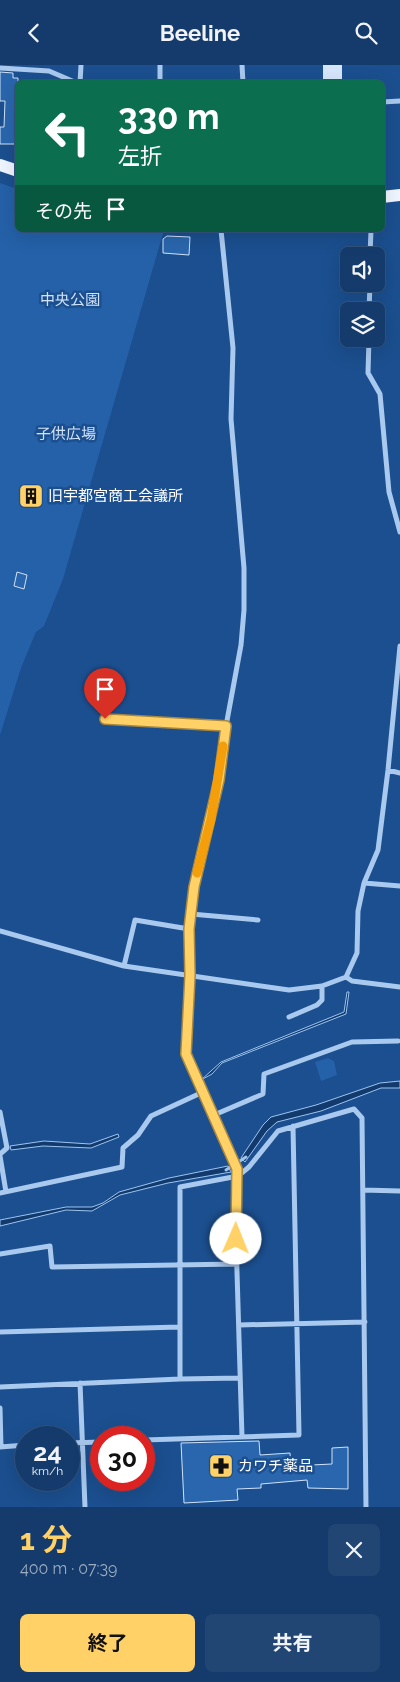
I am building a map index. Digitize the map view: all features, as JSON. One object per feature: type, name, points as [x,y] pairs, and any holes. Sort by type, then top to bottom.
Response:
[{"type":"main road","points":[[0,165],[15,170]]},
{"type":"main road","points":[[385,197],[400,195]]},
{"type":"street","points":[[79,80],[81,65]]},
{"type":"street","points":[[160,65],[160,80]]},
{"type":"street","points":[[242,65],[243,80]]},
{"type":"street","points":[[328,65],[328,80]]},
{"type":"street","points":[[337,65],[337,80]]},
{"type":"street","points":[[0,68],[27,68],[49,71],[72,80]]},
{"type":"street","points":[[385,102],[400,101]]},
{"type":"street","points":[[221,232],[233,348],[231,419],[244,568],[241,645],[226,726],[219,780],[194,887],[189,929],[190,975],[186,1054],[237,1169],[237,1264],[242,1437]]},
{"type":"street","points":[[370,247],[371,232]]},
{"type":"street","points":[[369,347],[368,373],[380,394],[389,492],[400,532]]},
{"type":"street","points":[[0,931],[124,966],[289,990],[322,986],[346,977],[358,953],[358,911],[364,883],[378,850],[398,694],[400,646]]},
{"type":"street","points":[[105,719],[226,726]]},
{"type":"street","points":[[388,770],[400,773]]},
{"type":"street","points":[[364,883],[400,886]]},
{"type":"street","points":[[191,914],[258,920]]},
{"type":"street","points":[[124,966],[135,920],[189,929]]},
{"type":"street","points":[[346,977],[352,981],[400,987]]},
{"type":"street","points":[[288,1017],[317,1005],[322,1000],[322,986]]},
{"type":"street","points":[[214,1115],[263,1094],[264,1074],[352,1041],[398,1041]]},
{"type":"street","points":[[0,1112],[6,1148],[0,1155],[3,1192],[122,1167],[123,1148],[138,1135],[151,1116],[203,1092]]},
{"type":"street","points":[[180,1379],[180,1187],[238,1176],[249,1167],[271,1137],[278,1131],[354,1109],[362,1118],[366,1507]]},
{"type":"street","points":[[155,1440],[299,1435],[293,1126]]},
{"type":"street","points":[[363,1190],[400,1191]]},
{"type":"street","points":[[0,1254],[50,1246],[52,1267],[237,1264]]},
{"type":"street","points":[[239,1325],[364,1322]]},
{"type":"street","points":[[0,1332],[179,1327]]},
{"type":"street","points":[[0,1387],[240,1378]]},
{"type":"street","points":[[80,1383],[84,1442],[85,1507]]},
{"type":"street","points":[[0,1408],[0,1447],[15,1446]]},
{"type":"street","points":[[80,1442],[90,1442]]},
{"type":"green space","name":"中央公園","points":[[0,183],[15,188],[15,232],[163,232],[63,579],[44,626],[36,632],[21,668],[0,735]]},
{"type":"green space","points":[[328,1058],[334,1061],[337,1075],[321,1081],[315,1062]]},
{"type":"shaded area","points":[[347,992],[349,992],[346,1014],[222,1063],[212,1074],[201,1080],[221,1062],[344,1012]]},
{"type":"shaded area","points":[[400,1081],[400,1088],[381,1088],[321,1111],[277,1122],[267,1131],[245,1162],[241,1158],[263,1125],[271,1117],[316,1105],[380,1083]]},
{"type":"shaded area","points":[[118,1134],[119,1137],[91,1148],[43,1146],[11,1150],[10,1146],[44,1141],[90,1144]]},
{"type":"shaded area","points":[[228,1166],[231,1172],[168,1183],[120,1195],[92,1211],[66,1210],[0,1226],[0,1220],[66,1207],[92,1207],[103,1203],[119,1192],[169,1178]]},
{"type":"building","points":[[0,72],[13,73],[13,78],[18,78],[18,80],[15,80],[15,144],[0,144],[0,127],[4,127],[5,101],[0,101]]},
{"type":"building","points":[[167,236],[190,237],[189,255],[163,253],[163,239]]},
{"type":"building","name":"旧宇都宮商工会議所","points":[[33,489],[36,499],[28,502],[25,493]]},
{"type":"building","points":[[17,572],[27,575],[24,589],[14,586]]},
{"type":"building","name":"カワチ薬品","points":[[259,1441],[260,1455],[290,1453],[291,1466],[332,1464],[332,1448],[348,1447],[348,1489],[308,1488],[307,1480],[261,1484],[261,1488],[237,1489],[238,1500],[184,1503],[181,1443]]},
{"type":"waterway","points":[[226,1170],[246,1157]]},
{"type":"slow traffic","points":[[197,873],[219,780],[223,746]]},
{"type":"place","name":"旧宇都宮商工会議所","points":[[31,496]]},
{"type":"place","name":"カワチ薬品","points":[[221,1466]]},
{"type":"route","points":[[105,719],[226,726],[219,780],[194,887],[189,929],[190,975],[186,1054],[237,1169],[236,1239]]},
{"type":"park label","name":"子供広場","points":[[66,434]]}]
